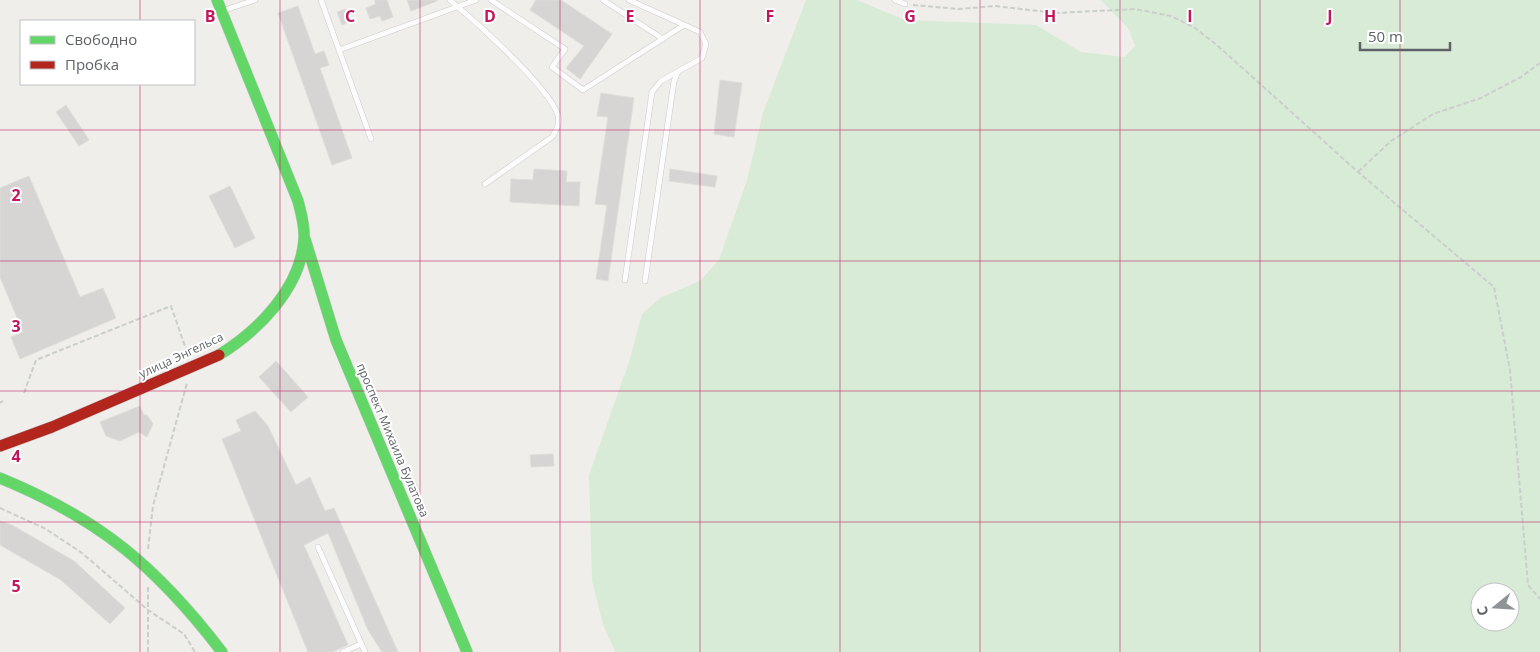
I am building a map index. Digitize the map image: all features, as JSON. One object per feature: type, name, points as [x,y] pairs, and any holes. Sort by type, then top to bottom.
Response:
[{"type":"street","name":"улица Энгельса","points":[[2,445],[69,420],[216,357],[236,345],[261,323],[284,288],[301,254],[304,234],[298,201],[217,0]]},
{"type":"street","name":"проспект Михаила Булатова","points":[[304,234],[336,340],[467,652]]},
{"type":"street","points":[[0,478],[52,500],[98,525],[149,566],[200,621],[222,652]]},
{"type":"lane","points":[[222,11],[255,0]]},
{"type":"lane","points":[[321,0],[371,139]]},
{"type":"lane","points":[[450,0],[542,88],[558,116],[558,127],[552,136],[485,184]]},
{"type":"lane","points":[[339,50],[476,0]]},
{"type":"lane","points":[[490,0],[565,50],[552,67],[580,89],[585,89],[684,25]]},
{"type":"lane","points":[[603,0],[664,39]]},
{"type":"lane","points":[[625,280],[652,92],[661,81],[702,58],[706,44],[700,32],[629,0]]},
{"type":"lane","points":[[896,0],[905,4]]},
{"type":"lane","points":[[644,281],[674,81],[679,72]]},
{"type":"lane","points":[[318,547],[365,652]]},
{"type":"lane","points":[[343,652],[362,644]]},
{"type":"path","points":[[905,4],[959,8],[995,6],[1056,13],[1135,9],[1171,16],[1195,28],[1218,46],[1358,172],[1494,288],[1510,370],[1528,586],[1540,599]]},
{"type":"path","points":[[1358,172],[1391,141],[1433,114],[1481,98],[1521,77],[1540,63]]},
{"type":"path","points":[[0,508],[46,529],[82,553],[148,610],[184,634],[195,652]]},
{"type":"path","points":[[148,652],[149,566]]},
{"type":"green space","points":[[806,0],[857,0],[905,20],[1036,25],[1081,52],[1124,57],[1135,46],[1128,28],[1101,0],[1540,0],[1540,652],[615,652],[603,624],[592,581],[589,475],[629,362],[642,314],[660,298],[700,281],[719,260],[747,180],[763,113]]},
{"type":"building","points":[[374,0],[387,0],[393,17],[382,21],[380,16],[370,19],[366,8],[376,4]]},
{"type":"building","points":[[407,0],[437,0],[437,1],[411,11]]},
{"type":"building","points":[[536,0],[561,0],[612,34],[580,79],[566,68],[584,46],[530,10]]},
{"type":"building","points":[[298,6],[315,54],[324,51],[329,65],[320,68],[352,158],[332,165],[278,13]]},
{"type":"building","points":[[346,9],[350,22],[342,25],[337,12]]},
{"type":"building","points":[[720,80],[742,83],[734,137],[714,134]]},
{"type":"building","points":[[601,93],[634,98],[608,281],[596,279],[607,205],[595,204],[608,117],[597,116]]},
{"type":"building","points":[[66,105],[89,140],[79,146],[56,112]]},
{"type":"building","points":[[534,169],[567,171],[566,182],[580,182],[579,206],[510,202],[511,179],[533,180]]},
{"type":"building","points":[[670,169],[717,176],[715,187],[669,181]]},
{"type":"building","points":[[29,176],[80,297],[103,288],[116,318],[20,359],[11,337],[23,332],[0,277],[0,188]]},
{"type":"building","points":[[230,186],[255,238],[235,248],[209,196]]},
{"type":"building","points":[[276,361],[308,397],[291,412],[259,377]]},
{"type":"building","points":[[140,406],[144,415],[147,415],[153,424],[147,437],[139,432],[120,441],[106,436],[100,422]]},
{"type":"building","points":[[255,411],[268,426],[296,485],[310,477],[325,511],[334,508],[398,652],[382,652],[368,630],[328,533],[304,545],[348,645],[332,652],[308,652],[222,439],[241,431],[236,420]]},
{"type":"building","points":[[553,454],[554,466],[531,467],[530,455]]},
{"type":"building","points":[[0,521],[12,525],[74,561],[125,608],[110,624],[61,580],[0,545]]},
{"type":"traffic: fast","points":[[217,0],[298,201],[303,220],[304,234],[301,257],[286,291],[262,321],[248,334],[219,355]]},
{"type":"traffic: fast","points":[[305,239],[336,340],[467,652]]},
{"type":"traffic: fast","points":[[0,478],[68,511],[124,548],[150,570],[174,595],[222,652]]},
{"type":"traffic: jam","points":[[0,446],[52,427],[219,355]]}]
